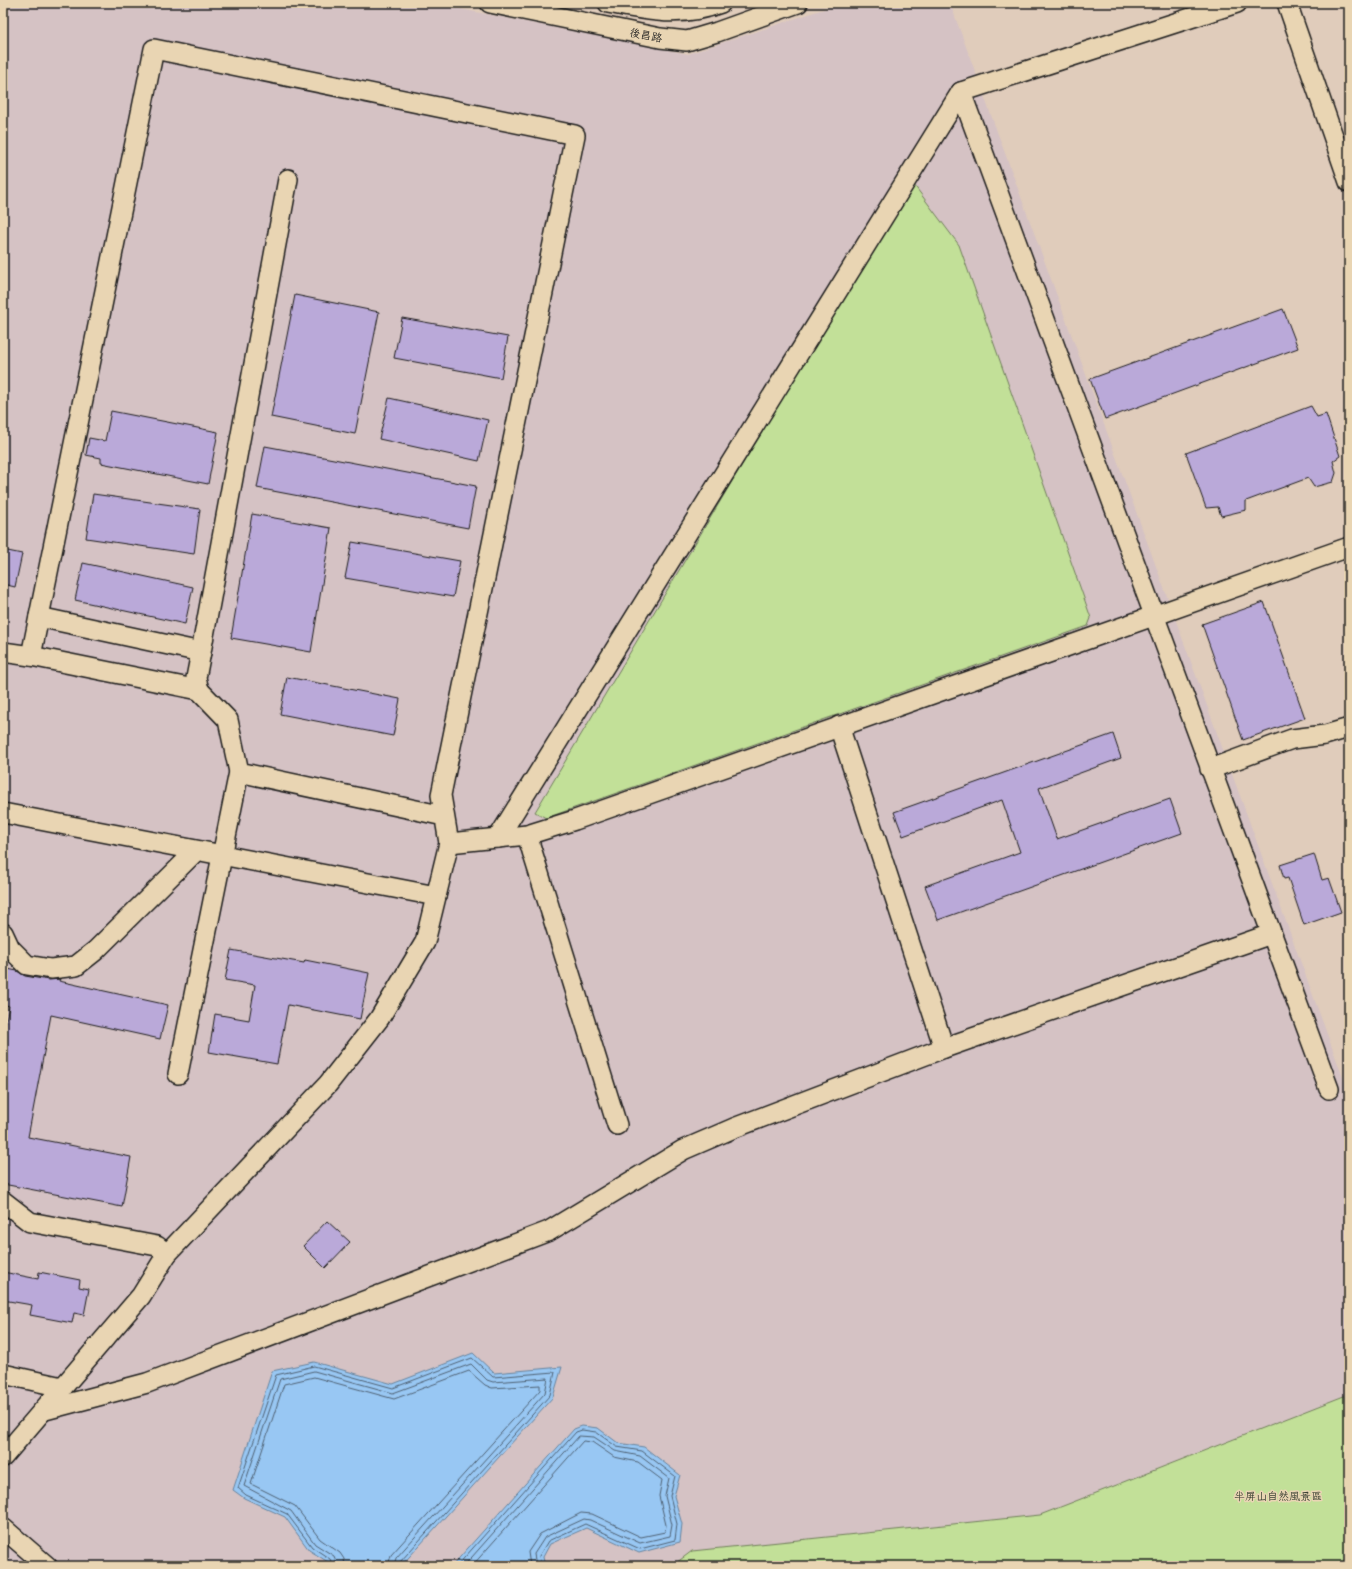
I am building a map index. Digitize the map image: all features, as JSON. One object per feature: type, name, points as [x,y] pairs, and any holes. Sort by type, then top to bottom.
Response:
[{"type":"street","name":"後昌路","points":[[490,3],[660,38],[687,41],[717,32],[798,3]]},
{"type":"street","points":[[608,3],[673,13],[708,8],[721,3]]},
{"type":"street","points":[[498,838],[961,92],[1237,3]]},
{"type":"street","points":[[1287,3],[1349,182]]},
{"type":"street","points":[[3,1457],[45,1410],[62,1387],[141,1296],[167,1254],[328,1084],[379,1019],[425,942],[449,843],[441,795],[575,135],[154,49],[31,656]]},
{"type":"street","points":[[961,92],[1329,1088]]},
{"type":"street","points":[[178,1074],[239,772],[228,720],[199,690],[196,678],[288,179]]},
{"type":"street","points":[[449,843],[527,835],[575,820],[1349,547]]},
{"type":"street","points":[[39,617],[201,652]]},
{"type":"street","points":[[3,652],[31,656],[199,690]]},
{"type":"street","points":[[839,726],[944,1048]]},
{"type":"street","points":[[1210,769],[1292,739],[1325,736],[1349,728]]},
{"type":"street","points":[[239,772],[444,816]]},
{"type":"street","points":[[3,813],[436,896]]},
{"type":"street","points":[[527,835],[617,1125]]},
{"type":"street","points":[[3,933],[10,948],[27,965],[51,969],[76,966],[95,951],[196,851]]},
{"type":"street","points":[[45,1410],[147,1383],[549,1231],[683,1150],[734,1128],[944,1048],[1271,934]]},
{"type":"street","points":[[3,1201],[30,1222],[157,1246],[167,1254]]},
{"type":"street","points":[[3,1374],[62,1387]]},
{"type":"street","points":[[3,1528],[47,1566]]},
{"type":"shaded area","points":[[3,3],[430,3],[688,54],[842,3],[950,3],[1349,1094],[1349,1394],[1040,1515],[692,1551],[672,1566],[3,1566]]},
{"type":"green space","points":[[911,181],[959,245],[1091,618],[1088,626],[546,818],[535,812]]},
{"type":"green space","name":"半屏山自然風景區","points":[[1349,1394],[1349,1566],[672,1566],[692,1551],[1040,1515]]},
{"type":"water","points":[[473,1353],[494,1373],[562,1367],[553,1397],[401,1566],[330,1566],[328,1562],[309,1550],[285,1517],[244,1498],[233,1490],[272,1371],[314,1362],[393,1384]]},
{"type":"water","points":[[582,1426],[598,1428],[618,1443],[644,1447],[680,1475],[674,1496],[682,1524],[680,1542],[639,1553],[586,1528],[550,1544],[543,1557],[545,1566],[452,1566],[574,1429]]},
{"type":"building","points":[[295,295],[379,312],[355,434],[271,417]]},
{"type":"building","points":[[1283,309],[1298,348],[1105,419],[1090,379]]},
{"type":"building","points":[[402,318],[508,337],[501,378],[394,358]]},
{"type":"building","points":[[389,398],[488,420],[479,461],[379,439]]},
{"type":"building","points":[[1311,406],[1317,417],[1326,414],[1340,456],[1333,461],[1336,473],[1333,482],[1314,487],[1308,478],[1246,501],[1246,510],[1221,516],[1218,507],[1206,508],[1186,453]]},
{"type":"building","points":[[111,411],[218,432],[208,484],[101,463],[101,458],[86,455],[89,438],[105,441]]},
{"type":"building","points":[[265,446],[476,486],[468,528],[257,488]]},
{"type":"building","points":[[93,494],[200,509],[194,554],[86,538]]},
{"type":"building","points":[[252,514],[331,528],[311,652],[231,638]]},
{"type":"building","points":[[352,542],[460,561],[453,597],[345,578]]},
{"type":"building","points":[[3,550],[22,554],[15,587],[3,584]]},
{"type":"building","points":[[83,563],[193,587],[185,624],[75,600]]},
{"type":"building","points":[[1264,602],[1305,718],[1243,740],[1202,624]]},
{"type":"building","points":[[287,677],[400,699],[393,736],[280,714]]},
{"type":"building","points":[[1113,734],[1121,758],[1039,788],[1057,839],[1170,799],[1182,833],[938,920],[925,886],[1020,852],[1002,800],[903,836],[894,812]]},
{"type":"building","points":[[1314,854],[1322,880],[1329,878],[1341,912],[1304,925],[1288,878],[1284,879],[1280,865]]},
{"type":"building","points":[[231,950],[304,963],[305,960],[369,973],[360,1019],[288,1005],[277,1064],[209,1052],[215,1014],[249,1020],[255,985],[225,980]]},
{"type":"building","points":[[3,968],[17,971],[25,976],[49,980],[60,979],[59,981],[168,1005],[160,1039],[51,1015],[28,1137],[131,1157],[122,1207],[3,1184],[3,1034],[9,1006],[3,1004]]},
{"type":"building","points":[[327,1221],[350,1242],[325,1268],[303,1246]]},
{"type":"building","points":[[3,1272],[38,1279],[39,1272],[80,1280],[79,1287],[89,1289],[84,1315],[74,1313],[72,1323],[30,1315],[32,1305],[3,1300]]}]
